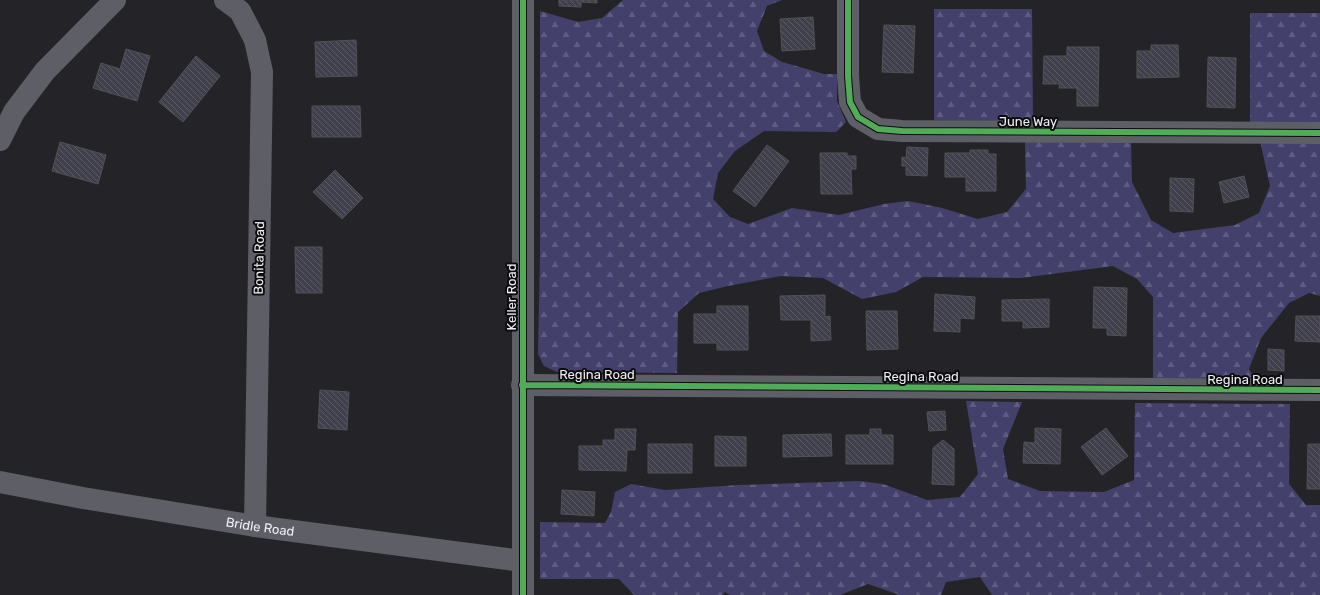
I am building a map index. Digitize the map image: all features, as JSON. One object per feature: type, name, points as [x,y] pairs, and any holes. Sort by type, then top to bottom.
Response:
[{"type":"street","points":[[0,140],[14,112],[45,71],[115,0]]},
{"type":"street","name":"Bonita Road","points":[[225,0],[240,11],[254,40],[262,72],[255,526]]},
{"type":"street","name":"Keller Road","points":[[523,0],[523,595]]},
{"type":"street","name":"June Way","points":[[848,0],[848,76],[850,102],[858,117],[878,129],[902,131],[1320,133]]},
{"type":"street","name":"Regina Road","points":[[522,385],[1320,390]]},
{"type":"street","name":"Bridle Road","points":[[0,482],[83,498],[255,526],[523,562]]},
{"type":"green space","points":[[623,0],[782,0],[767,6],[757,31],[764,51],[782,62],[824,74],[837,74],[837,101],[846,122],[836,132],[764,131],[735,151],[718,173],[713,199],[730,217],[748,224],[792,208],[839,215],[884,204],[908,201],[942,208],[978,219],[1007,212],[1026,189],[1025,142],[1131,141],[1132,182],[1151,220],[1173,233],[1235,225],[1259,213],[1270,186],[1260,141],[1320,141],[1320,296],[1309,293],[1289,303],[1261,338],[1249,369],[1255,379],[1153,378],[1153,297],[1137,279],[1113,266],[1021,278],[923,277],[896,292],[862,299],[823,278],[781,276],[728,286],[699,293],[678,312],[677,373],[557,372],[544,366],[538,354],[540,254],[540,11],[578,22],[602,18]]},
{"type":"green space","points":[[934,9],[1032,9],[1033,121],[934,120]]},
{"type":"green space","points":[[1250,13],[1320,13],[1320,125],[1250,124]]},
{"type":"green space","points":[[966,401],[1022,402],[1003,449],[1008,479],[1040,491],[1104,492],[1134,480],[1135,403],[1290,404],[1289,484],[1306,505],[1320,505],[1320,595],[992,595],[980,577],[946,582],[941,595],[898,595],[868,584],[840,595],[730,595],[725,592],[722,595],[634,595],[619,579],[540,579],[540,522],[605,523],[611,512],[615,492],[631,484],[665,490],[738,485],[859,481],[883,484],[927,500],[960,497],[978,474]]},
{"type":"building","points":[[559,0],[597,0],[597,3],[581,2],[581,7],[559,6]]},
{"type":"building","points":[[813,17],[815,49],[782,51],[780,19]]},
{"type":"building","points":[[884,25],[915,26],[913,73],[882,72]]},
{"type":"building","points":[[356,40],[357,76],[316,77],[315,42]]},
{"type":"building","points":[[1151,45],[1178,45],[1179,77],[1137,78],[1137,51],[1151,51]]},
{"type":"building","points":[[1067,47],[1099,47],[1098,106],[1077,106],[1077,88],[1059,88],[1060,84],[1043,84],[1044,56],[1067,56]]},
{"type":"building","points":[[126,49],[150,56],[137,101],[93,88],[101,63],[120,69]]},
{"type":"building","points":[[196,56],[220,76],[183,122],[159,102]]},
{"type":"building","points":[[1208,57],[1236,58],[1235,108],[1207,107]]},
{"type":"building","points":[[312,106],[360,106],[361,137],[312,137]]},
{"type":"building","points":[[60,142],[106,155],[98,184],[52,171]]},
{"type":"building","points":[[767,145],[789,161],[755,207],[733,191]]},
{"type":"building","points":[[907,147],[928,148],[927,176],[906,175],[906,166],[902,166],[902,157],[906,158]]},
{"type":"building","points":[[970,150],[988,150],[988,154],[996,154],[996,191],[966,191],[966,177],[945,177],[945,153],[970,153]]},
{"type":"building","points":[[820,153],[847,153],[847,156],[856,156],[856,169],[851,169],[852,194],[821,194]]},
{"type":"building","points":[[335,170],[363,198],[342,219],[313,192]]},
{"type":"building","points":[[1244,176],[1249,197],[1224,203],[1219,182]]},
{"type":"building","points":[[1170,178],[1194,179],[1193,212],[1170,211]]},
{"type":"building","points":[[295,247],[322,247],[322,293],[296,293]]},
{"type":"building","points":[[1094,287],[1127,288],[1126,336],[1107,335],[1107,328],[1093,328]]},
{"type":"building","points":[[935,294],[975,297],[974,319],[960,318],[960,332],[934,331]]},
{"type":"building","points":[[825,295],[825,317],[830,316],[831,340],[811,341],[811,320],[781,320],[780,296]]},
{"type":"building","points":[[1049,299],[1049,327],[1023,328],[1023,321],[1002,321],[1002,300]]},
{"type":"building","points":[[717,306],[748,306],[748,350],[717,350],[717,343],[694,343],[694,314],[717,314]]},
{"type":"building","points":[[866,311],[897,311],[898,349],[867,350]]},
{"type":"building","points":[[1296,316],[1320,316],[1320,342],[1295,341]]},
{"type":"building","points":[[1268,349],[1284,350],[1284,371],[1268,370]]},
{"type":"building","points":[[320,390],[349,392],[347,430],[318,428]]},
{"type":"building","points":[[945,411],[946,430],[929,431],[927,412]]},
{"type":"building","points":[[1035,428],[1061,429],[1060,464],[1023,463],[1024,442],[1035,443]]},
{"type":"building","points":[[1106,428],[1128,456],[1102,475],[1081,447]]},
{"type":"building","points":[[615,429],[636,429],[635,450],[627,450],[626,471],[579,470],[579,446],[603,446],[603,440],[615,440]]},
{"type":"building","points":[[870,429],[881,429],[881,435],[893,435],[893,464],[846,464],[846,435],[870,435]]},
{"type":"building","points":[[831,434],[832,456],[783,457],[783,435]]},
{"type":"building","points":[[715,436],[746,437],[746,466],[715,466]]},
{"type":"building","points":[[943,440],[954,449],[954,485],[932,484],[933,448]]},
{"type":"building","points":[[648,444],[692,444],[692,473],[648,473]]},
{"type":"building","points":[[1308,444],[1320,444],[1320,489],[1307,489]]},
{"type":"building","points":[[562,490],[595,492],[594,516],[561,514]]},
{"type":"cycle path","points":[[523,0],[523,595]]},
{"type":"cycle path","points":[[848,0],[848,76],[850,102],[858,117],[878,129],[902,131],[1320,133]]},
{"type":"cycle path","points":[[522,385],[1320,390]]}]
